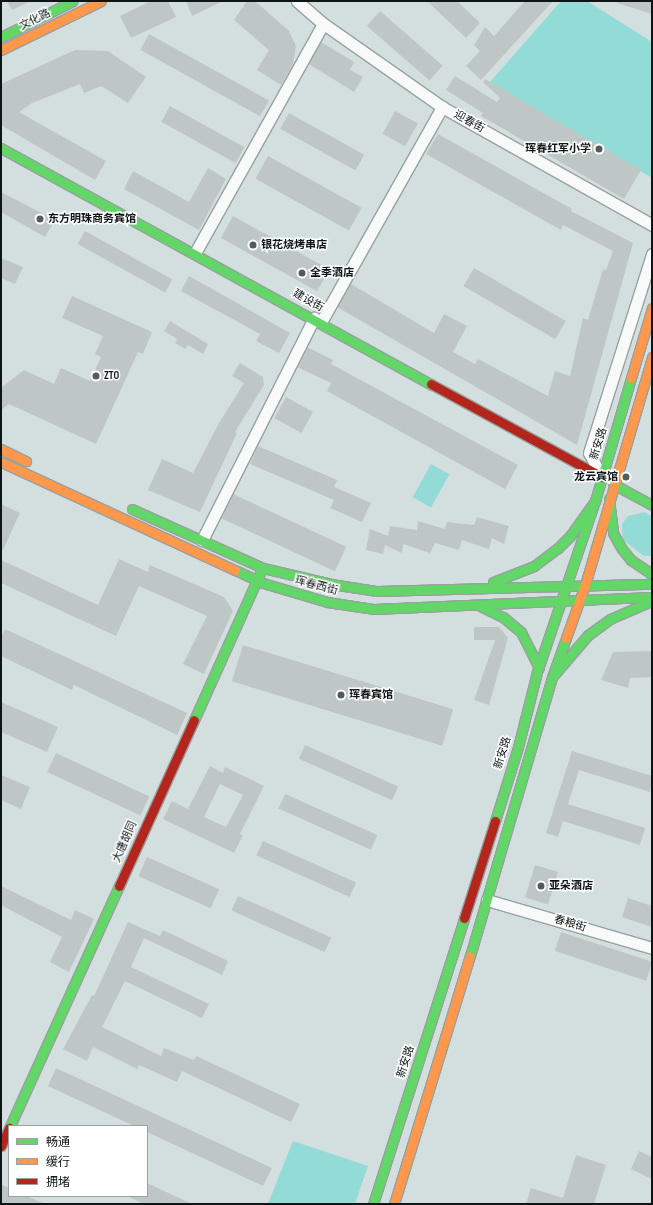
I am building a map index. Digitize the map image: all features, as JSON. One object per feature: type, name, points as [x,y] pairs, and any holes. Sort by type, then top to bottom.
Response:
[{"type":"main road","name":"文化路","points":[[1,37],[73,1]]},
{"type":"main road","name":"文化路","points":[[1,50],[96,2]]},
{"type":"main road","name":"建设街","points":[[1,148],[318,320],[602,477]]},
{"type":"main road","name":"新安路","points":[[373,1204],[518,746],[539,668],[595,501],[652,308]]},
{"type":"main road","points":[[394,1204],[487,900],[552,677],[585,585],[613,484],[652,357]]},
{"type":"main road","points":[[1,449],[36,465]]},
{"type":"main road","name":"珲春西街","points":[[1,462],[257,580],[327,602],[374,609],[562,602],[652,596]]},
{"type":"main road","points":[[613,484],[652,505]]},
{"type":"main road","points":[[609,499],[613,533],[622,549],[631,560],[652,574]]},
{"type":"main road","points":[[481,586],[534,566],[570,536],[595,501]]},
{"type":"main road","name":"珲春西街","points":[[125,507],[263,568],[331,584],[377,591],[481,586],[652,584]]},
{"type":"main road","name":"大唐胡同","points":[[11,1125],[263,568]]},
{"type":"main road","points":[[552,677],[574,648],[588,635],[610,619],[652,601]]},
{"type":"main road","points":[[478,605],[503,617],[521,632],[539,668]]},
{"type":"main road","points":[[518,746],[531,749]]},
{"type":"main road","name":"大唐胡同","points":[[1,1146],[8,1131]]},
{"type":"street","name":"迎春街","points":[[297,1],[323,24],[442,107],[652,225]]},
{"type":"street","points":[[195,254],[323,24]]},
{"type":"street","points":[[202,540],[318,320],[442,107]]},
{"type":"street","points":[[602,477],[589,453],[652,254]]},
{"type":"street","name":"春粮街","points":[[487,900],[652,948]]},
{"type":"shaded area","name":"珲春红军小学","points":[[561,1],[587,1],[652,42],[652,178],[490,82]]},
{"type":"shaded area","points":[[431,464],[449,474],[431,507],[413,497]]},
{"type":"shaded area","points":[[645,512],[652,517],[652,556],[644,556],[623,540],[622,524],[628,516]]},
{"type":"shaded area","points":[[293,1141],[368,1166],[355,1204],[268,1204]]},
{"type":"building","points":[[7,1],[31,1],[12,10]]},
{"type":"building","points":[[151,1],[168,1],[176,17],[131,38],[120,16]]},
{"type":"building","points":[[186,1],[223,1],[192,16]]},
{"type":"building","points":[[247,1],[255,1],[289,31],[296,46],[293,64],[281,85],[257,70],[269,50],[234,20]]},
{"type":"building","points":[[427,1],[457,1],[480,23],[466,38]]},
{"type":"building","points":[[525,1],[553,1],[481,80],[466,66],[480,51],[474,45],[485,27],[494,36]]},
{"type":"building","points":[[617,1],[652,1],[652,14],[617,3]]},
{"type":"building","points":[[380,11],[443,65],[430,81],[367,26]]},
{"type":"building","points":[[149,34],[269,100],[260,116],[140,50]]},
{"type":"building","points":[[321,42],[354,62],[350,70],[363,77],[354,92],[309,64]]},
{"type":"building","points":[[75,50],[108,51],[146,77],[128,103],[101,86],[84,93],[80,84],[32,103],[19,112],[106,161],[95,180],[1,125],[1,84]]},
{"type":"building","points":[[455,76],[497,102],[500,98],[483,82],[485,79],[641,170],[624,199],[481,116],[483,113],[446,90]]},
{"type":"building","points":[[170,106],[244,147],[236,163],[161,122]]},
{"type":"building","points":[[395,111],[418,124],[405,146],[382,134]]},
{"type":"building","points":[[289,113],[364,155],[355,170],[280,129]]},
{"type":"building","points":[[438,134],[572,209],[571,211],[633,243],[577,445],[337,307],[351,284],[434,333],[444,314],[467,326],[453,352],[475,364],[478,359],[548,396],[555,371],[570,376],[583,318],[588,320],[603,269],[606,270],[613,251],[563,225],[561,230],[426,154]]},
{"type":"building","points":[[268,156],[362,208],[349,231],[255,179]]},
{"type":"building","points":[[208,168],[226,179],[199,230],[124,189],[133,171],[189,202]]},
{"type":"building","points":[[1,192],[55,220],[45,237],[1,212]]},
{"type":"building","points":[[233,216],[329,269],[317,291],[221,238]]},
{"type":"building","points":[[85,231],[172,279],[165,293],[78,244]]},
{"type":"building","points":[[1,258],[23,267],[15,284],[1,278]]},
{"type":"building","points":[[474,268],[566,321],[555,339],[464,286]]},
{"type":"building","points":[[189,276],[290,333],[279,353],[256,341],[260,334],[181,291]]},
{"type":"building","points":[[72,296],[152,332],[143,354],[138,352],[96,444],[9,404],[1,410],[1,388],[24,370],[54,384],[61,368],[90,381],[101,357],[95,354],[103,336],[62,318]]},
{"type":"building","points":[[170,321],[208,344],[203,354],[188,345],[185,349],[175,343],[177,339],[164,331]]},
{"type":"building","points":[[307,347],[333,360],[331,364],[518,465],[505,489],[327,391],[331,383],[297,367]]},
{"type":"building","points":[[240,363],[263,377],[264,385],[235,432],[237,433],[200,512],[148,490],[162,459],[193,473],[219,423],[244,383],[232,376]]},
{"type":"building","points":[[286,397],[313,412],[301,433],[274,418]]},
{"type":"building","points":[[258,446],[337,480],[334,487],[371,503],[362,522],[330,508],[334,500],[250,464]]},
{"type":"building","points":[[233,494],[346,547],[335,571],[222,518]]},
{"type":"building","points":[[1,504],[20,513],[1,554]]},
{"type":"building","points":[[477,517],[509,526],[504,544],[492,538],[489,549],[462,540],[459,550],[435,543],[430,553],[403,544],[402,553],[385,545],[383,554],[366,550],[370,529],[388,536],[390,526],[417,530],[418,521],[445,529],[447,522],[474,525]]},
{"type":"building","points":[[119,559],[148,572],[150,565],[224,597],[233,611],[204,674],[183,664],[207,616],[139,586],[116,636],[1,583],[1,560],[98,605]]},
{"type":"building","points":[[474,627],[499,627],[508,638],[489,705],[474,700],[495,640],[474,640]]},
{"type":"building","points":[[5,629],[187,713],[177,735],[74,685],[72,690],[1,656],[1,637]]},
{"type":"building","name":"珲春宾馆","points":[[243,645],[453,709],[442,746],[232,681]]},
{"type":"building","points":[[652,651],[652,677],[630,678],[628,688],[601,680],[613,652]]},
{"type":"building","points":[[1,702],[58,727],[47,752],[1,732]]},
{"type":"building","points":[[305,745],[398,786],[392,800],[299,759]]},
{"type":"building","points":[[572,751],[652,776],[650,792],[579,770],[568,804],[645,828],[640,845],[563,821],[558,837],[546,833]]},
{"type":"building","points":[[56,753],[149,797],[140,816],[47,772]]},
{"type":"building","points":[[210,766],[223,773],[225,767],[264,786],[240,834],[243,835],[234,853],[163,819],[172,801],[188,809]],"holes":[[[220,784],[243,795],[226,827],[204,817]]]},
{"type":"building","points":[[1,775],[30,787],[21,809],[1,800]]},
{"type":"building","points":[[285,794],[377,835],[371,850],[278,809]]},
{"type":"building","points":[[263,841],[356,882],[350,897],[256,856]]},
{"type":"building","points":[[147,857],[219,889],[211,908],[138,876]]},
{"type":"building","points":[[535,865],[558,872],[548,905],[525,898]]},
{"type":"building","points":[[1,886],[71,920],[75,910],[94,919],[69,972],[50,962],[62,937],[1,905]]},
{"type":"building","points":[[238,896],[331,937],[325,952],[231,911]]},
{"type":"building","points":[[628,898],[652,906],[652,927],[622,917]]},
{"type":"building","points":[[128,922],[160,936],[163,930],[228,961],[222,975],[144,938],[131,967],[209,1004],[202,1018],[125,981],[102,1027],[161,1056],[164,1048],[194,1060],[196,1056],[300,1104],[291,1122],[182,1071],[177,1082],[139,1065],[137,1069],[93,1047],[87,1061],[63,1049],[92,995],[94,996]]},
{"type":"building","points":[[561,932],[652,962],[646,981],[555,951]]},
{"type":"building","points":[[56,1068],[272,1168],[263,1186],[148,1132],[148,1125],[132,1125],[48,1086]]},
{"type":"building","points":[[639,1151],[652,1157],[652,1179],[631,1169]]},
{"type":"building","points":[[576,1155],[606,1165],[594,1204],[526,1204],[531,1188],[563,1198]]},
{"type":"building","points":[[148,1183],[192,1204],[144,1204],[129,1197],[148,1197]]},
{"type":"building","points":[[1,1184],[8,1188],[8,1197],[29,1197],[45,1204],[1,1204]]},
{"type":"traffic: fast","points":[[1,37],[73,1]]},
{"type":"traffic: fast","points":[[1,148],[431,384]]},
{"type":"traffic: fast","points":[[495,821],[518,747],[537,672],[595,501],[631,378]]},
{"type":"traffic: fast","points":[[613,484],[652,505]]},
{"type":"traffic: fast","points":[[609,499],[613,533],[622,549],[631,560],[652,574]]},
{"type":"traffic: fast","points":[[493,582],[534,566],[558,548],[570,536],[595,501]]},
{"type":"traffic: fast","points":[[132,509],[263,568],[331,584],[377,591],[652,584]]},
{"type":"traffic: fast","points":[[194,720],[262,569]]},
{"type":"traffic: fast","points":[[235,570],[263,583],[327,602],[374,609],[652,597]]},
{"type":"traffic: fast","points":[[552,677],[588,635],[610,619],[649,602]]},
{"type":"traffic: fast","points":[[480,606],[503,617],[521,632],[539,668]]},
{"type":"traffic: fast","points":[[470,956],[552,677],[566,638]]},
{"type":"traffic: fast","points":[[10,1125],[119,886]]},
{"type":"traffic: fast","points":[[373,1204],[464,918]]},
{"type":"traffic: slow","points":[[1,50],[101,1]]},
{"type":"traffic: slow","points":[[631,378],[652,308]]},
{"type":"traffic: slow","points":[[566,638],[585,585],[652,357]]},
{"type":"traffic: slow","points":[[1,449],[26,461]]},
{"type":"traffic: slow","points":[[1,462],[235,570]]},
{"type":"traffic: slow","points":[[394,1204],[470,956]]},
{"type":"traffic: jam","points":[[431,384],[602,477]]},
{"type":"traffic: jam","points":[[119,886],[194,720]]},
{"type":"traffic: jam","points":[[464,918],[495,821]]},
{"type":"traffic: jam","points":[[1,1146],[8,1130]]},
{"type":"place","name":"珲春红军小学","points":[[599,149]]},
{"type":"place","name":"东方明珠商务宾馆","points":[[40,219]]},
{"type":"place","name":"银花烧烤串店","points":[[253,245]]},
{"type":"place","name":"全季酒店","points":[[302,273]]},
{"type":"place","name":"ZTO","points":[[96,376]]},
{"type":"place","name":"龙云宾馆","points":[[626,477]]},
{"type":"place","name":"珲春宾馆","points":[[341,695]]},
{"type":"place","name":"亚朵酒店","points":[[541,886]]}]
